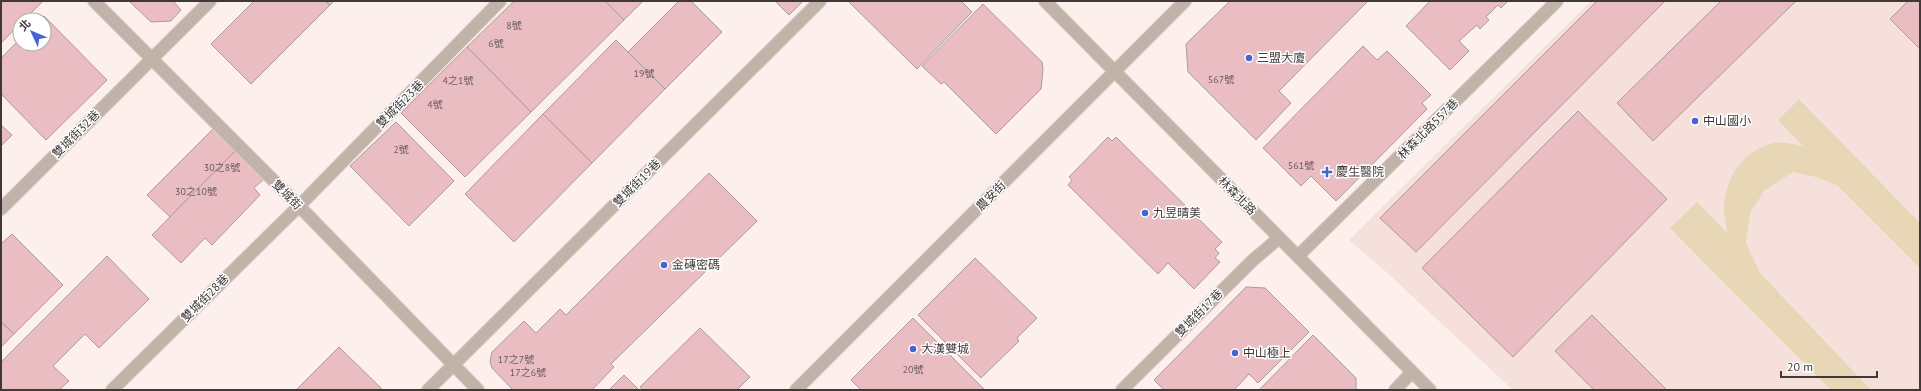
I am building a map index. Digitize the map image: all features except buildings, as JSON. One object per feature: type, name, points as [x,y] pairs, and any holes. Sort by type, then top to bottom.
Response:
[{"type":"street","name":"雙城街","points":[[94,1],[299,206],[478,390]]},
{"type":"street","name":"雙城街32巷","points":[[1,209],[210,1]]},
{"type":"street","name":"雙城街23巷","points":[[299,206],[500,1]]},
{"type":"street","name":"雙城街19巷","points":[[428,390],[820,1]]},
{"type":"street","name":"林森北路","points":[[1045,1],[1430,390]]},
{"type":"street","name":"農安街","points":[[796,390],[1185,1]]},
{"type":"street","name":"林森北路557巷","points":[[1298,256],[1557,1]]},
{"type":"street","name":"雙城街28巷","points":[[112,390],[299,206]]},
{"type":"street","name":"雙城街17巷","points":[[1122,390],[1252,261],[1279,238]]},
{"type":"street","points":[[1395,390],[1412,372]]},
{"type":"shaded area","name":"中山國小","points":[[1591,1],[1920,1],[1920,390],[1513,390],[1383,269],[1349,240]]},
{"type":"shaded area","points":[[1799,99],[1920,223],[1920,268],[1837,185],[1816,177],[1793,172],[1764,191],[1750,213],[1746,243],[1760,273],[1871,390],[1831,390],[1670,228],[1697,202],[1727,233],[1724,205],[1729,184],[1739,165],[1746,157],[1764,146],[1782,142],[1803,146],[1778,120]]},
{"type":"place","name":"三盟大廈","points":[[1249,58]]},
{"type":"place","name":"中山國小","points":[[1695,121]]},
{"type":"place","name":"慶生醫院","points":[[1327,172]]},
{"type":"place","name":"九昱晴美","points":[[1145,213]]},
{"type":"place","name":"金磚密碼","points":[[664,265]]},
{"type":"place","name":"大漢雙城","points":[[913,349]]},
{"type":"place","name":"中山極上","points":[[1235,353]]}]
